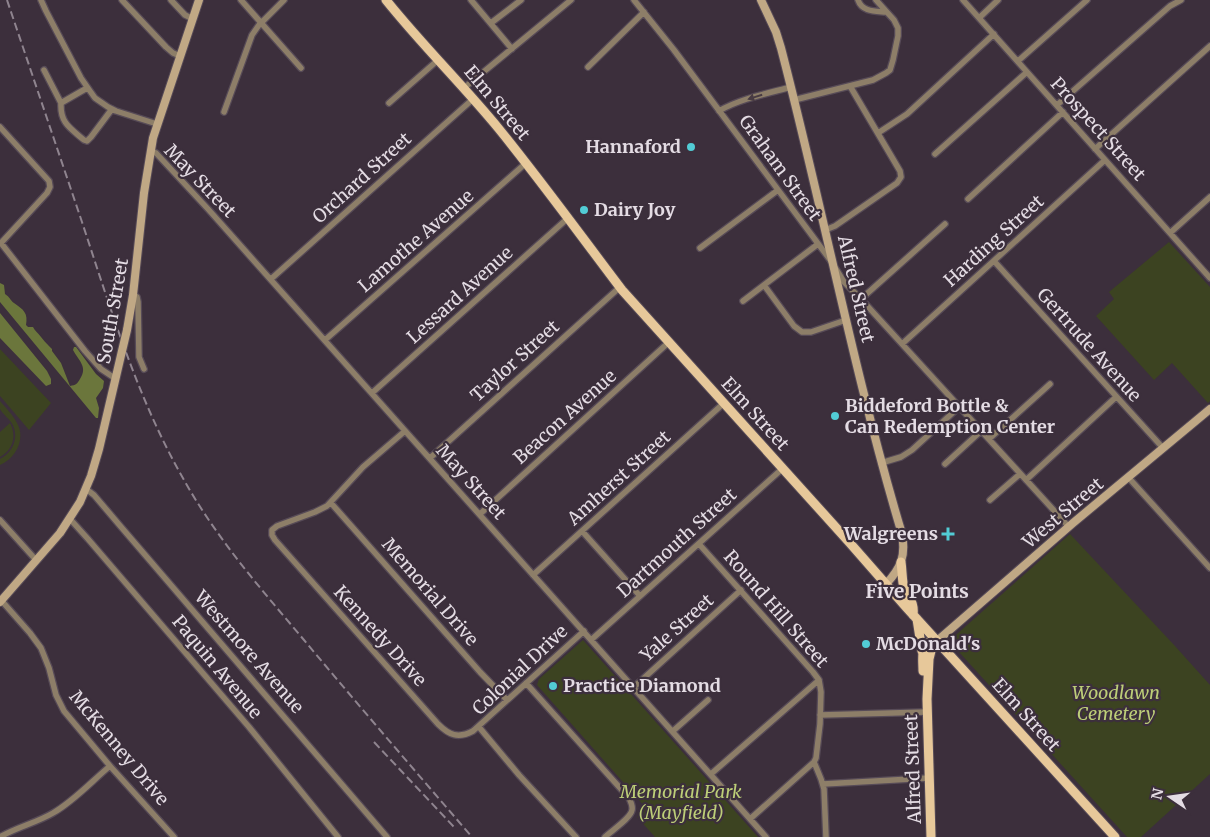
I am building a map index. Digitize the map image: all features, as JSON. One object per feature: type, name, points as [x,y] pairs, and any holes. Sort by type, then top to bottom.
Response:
[{"type":"main road","name":"Elm Street","points":[[386,0],[464,88],[526,163],[620,287],[1115,837]]},
{"type":"main road","name":"Alfred Street","points":[[901,562],[905,589],[913,604],[922,654],[923,690],[927,699]]},
{"type":"main road","name":"Alfred Street","points":[[931,837],[927,699],[929,659],[937,641]]},
{"type":"main road","points":[[922,654],[928,642],[937,641]]},
{"type":"street","points":[[41,0],[87,88],[96,98],[112,109],[157,124]]},
{"type":"street","points":[[122,0],[166,47],[180,56]]},
{"type":"street","points":[[171,0],[192,20]]},
{"type":"street","name":"South Street","points":[[1,601],[70,519],[86,489],[94,467],[116,379],[133,295],[144,193],[157,124],[199,0]]},
{"type":"street","points":[[240,0],[262,22],[301,68]]},
{"type":"street","points":[[224,112],[251,38],[262,22],[284,0]]},
{"type":"street","points":[[471,0],[512,49]]},
{"type":"street","points":[[491,23],[520,0]]},
{"type":"street","points":[[464,88],[571,0]]},
{"type":"street","name":"Graham Street","points":[[634,0],[720,111],[844,282],[1069,527]]},
{"type":"street","name":"Alfred Street","points":[[761,0],[778,40],[791,87],[846,320],[902,534],[904,548],[901,562]]},
{"type":"street","points":[[858,0],[859,4],[865,9],[886,12]]},
{"type":"street","points":[[794,100],[878,78],[892,66],[898,28],[894,20],[876,0]]},
{"type":"street","name":"Prospect Street","points":[[963,0],[1210,278]]},
{"type":"street","points":[[979,18],[998,0]]},
{"type":"street","points":[[1018,61],[1087,0]]},
{"type":"street","points":[[1057,105],[1168,7],[1181,0]]},
{"type":"street","points":[[588,68],[644,12]]},
{"type":"street","points":[[878,133],[907,114],[994,34]]},
{"type":"street","points":[[1095,148],[1210,46]]},
{"type":"street","points":[[389,103],[438,60]]},
{"type":"street","points":[[44,70],[60,103],[64,123],[84,140],[87,141],[91,137],[112,109]]},
{"type":"street","points":[[935,154],[1027,72]]},
{"type":"street","points":[[826,230],[835,226],[900,180],[901,176],[901,172],[850,86]]},
{"type":"street","points":[[720,111],[725,107],[791,87]]},
{"type":"street","points":[[60,103],[87,88]]},
{"type":"street","name":"Orchard Street","points":[[271,279],[473,99]]},
{"type":"street","points":[[968,200],[1063,112]]},
{"type":"street","points":[[0,127],[49,181],[50,185],[47,194],[1,242],[85,351],[101,369],[116,379]]},
{"type":"street","name":"May Street","points":[[151,151],[156,153],[271,279],[766,837]]},
{"type":"street","name":"Harding Street","points":[[902,344],[1105,160]]},
{"type":"street","name":"Lamothe Avenue","points":[[325,340],[526,163]]},
{"type":"street","points":[[700,248],[778,190]]},
{"type":"street","points":[[1170,233],[1210,197]]},
{"type":"street","name":"Lessard Avenue","points":[[372,393],[568,218]]},
{"type":"street","points":[[861,299],[945,224]]},
{"type":"street","points":[[743,301],[818,244]]},
{"type":"street","name":"Gertrude Avenue","points":[[994,261],[1163,448]]},
{"type":"street","points":[[764,285],[794,326],[802,332],[811,332],[846,320]]},
{"type":"street","name":"Taylor Street","points":[[430,458],[620,287]]},
{"type":"street","points":[[133,295],[137,297],[138,302],[139,357],[144,369]]},
{"type":"street","name":"Beacon Avenue","points":[[480,514],[669,342]]},
{"type":"street","points":[[989,439],[1050,384]]},
{"type":"street","points":[[1026,480],[1116,397]]},
{"type":"street","name":"Amherst Street","points":[[533,574],[724,403]]},
{"type":"street","points":[[882,463],[901,457],[912,450],[959,407]]},
{"type":"street","name":"West Street","points":[[937,641],[1210,409]]},
{"type":"street","points":[[331,503],[363,467],[405,431]]},
{"type":"street","points":[[945,464],[982,431]]},
{"type":"street","name":"Dartmouth Street","points":[[592,640],[782,469]]},
{"type":"street","points":[[990,500],[1020,474]]},
{"type":"street","points":[[1128,477],[1210,568]]},
{"type":"street","name":"Westmore Avenue","points":[[86,489],[94,495],[387,837]]},
{"type":"street","name":"Kennedy Drive","points":[[331,503],[321,509],[277,526],[272,531],[272,535],[442,728],[449,733],[459,735],[480,729]]},
{"type":"street","name":"Memorial Drive","points":[[331,503],[507,700]]},
{"type":"street","name":"Paquin Avenue","points":[[70,519],[248,727],[338,837]]},
{"type":"street","points":[[0,520],[36,560]]},
{"type":"street","points":[[582,531],[640,596]]},
{"type":"street","name":"Round Hill Street","points":[[699,544],[786,640],[819,680],[821,692],[820,715],[817,754],[814,762]]},
{"type":"street","points":[[886,584],[894,575],[901,562]]},
{"type":"street","name":"Yale Street","points":[[634,687],[741,590]]},
{"type":"street","name":"McKenney Drive","points":[[1,601],[41,648],[56,695],[64,711],[110,766],[174,837]]},
{"type":"street","name":"Colonial Drive","points":[[480,729],[507,700],[584,632]]},
{"type":"street","points":[[711,774],[819,680]]},
{"type":"street","points":[[526,683],[632,804],[633,809],[629,816],[605,837]]},
{"type":"street","points":[[673,731],[708,700]]},
{"type":"street","points":[[820,715],[927,712]]},
{"type":"street","points":[[480,729],[576,837]]},
{"type":"street","points":[[750,819],[814,762],[823,784],[826,837]]},
{"type":"street","points":[[0,837],[52,814],[110,766]]},
{"type":"street","points":[[823,784],[929,778]]},
{"type":"green space","points":[[1169,242],[1210,287],[1210,401],[1208,403],[1172,363],[1154,380],[1096,316],[1114,299],[1109,292]]},
{"type":"green space","points":[[0,283],[4,285],[5,294],[24,312],[26,325],[33,327],[52,349],[61,363],[70,386],[77,383],[83,371],[82,364],[73,350],[74,347],[104,381],[103,388],[96,398],[99,408],[98,418],[96,418],[0,302]]},
{"type":"green space","points":[[0,313],[47,371],[51,384],[46,386],[0,338]]},
{"type":"green space","points":[[0,349],[51,403],[29,430],[0,396]]},
{"type":"green space","points":[[0,401],[20,429],[20,441],[11,458],[0,465],[0,459],[12,448],[15,432],[11,422],[0,409]]},
{"type":"green space","points":[[10,423],[13,433],[11,447],[0,457],[0,432]]},
{"type":"green space","name":"Woodlawn Cemetery","points":[[1070,534],[1210,685],[1210,774],[1141,837],[1127,837],[949,641]]},
{"type":"green space","name":"Memorial Park (Mayfield)","points":[[583,640],[758,837],[655,837],[637,817],[646,808],[537,685],[539,679]]},
{"type":"railway","points":[[7,0],[127,354],[153,418],[184,480],[211,523],[256,583],[472,837]]},
{"type":"railway","points":[[374,742],[454,827]]},
{"type":"place","name":"Hannaford","points":[[691,147]]},
{"type":"place","name":"Dairy Joy","points":[[584,210]]},
{"type":"place","name":"Biddeford Bottle & Can Redemption Center","points":[[835,416]]},
{"type":"place","name":"Walgreens","points":[[948,534]]},
{"type":"place","name":"McDonald's","points":[[866,644]]},
{"type":"place","name":"Practice Diamond","points":[[553,686]]},
{"type":"district","name":"Five Points","points":[[917,591]]}]
